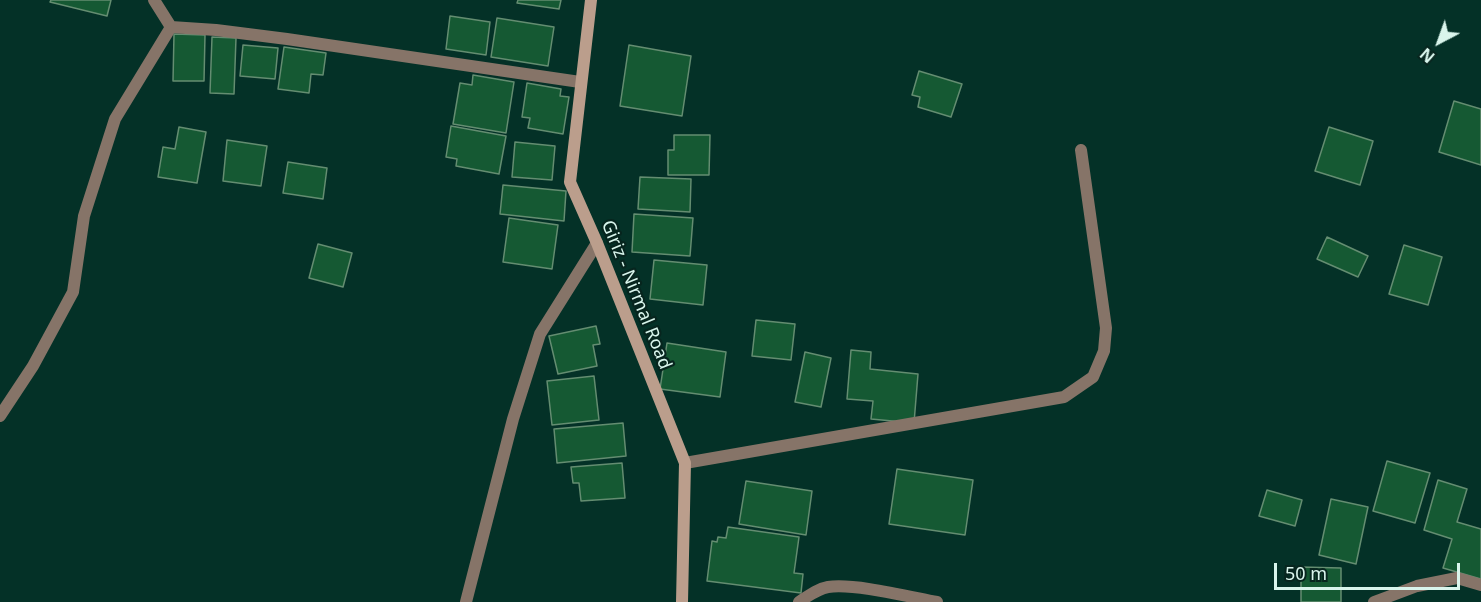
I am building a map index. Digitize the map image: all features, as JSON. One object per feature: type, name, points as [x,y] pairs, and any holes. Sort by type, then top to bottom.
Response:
[{"type":"main road","name":"Giriz - Nirmal Road","points":[[591,0],[570,182],[597,243],[685,463],[682,602]]},
{"type":"street","points":[[154,0],[171,27]]},
{"type":"street","points":[[171,27],[287,39],[580,82]]},
{"type":"street","points":[[0,416],[33,366],[73,291],[84,216],[115,119],[171,27]]},
{"type":"street","points":[[685,463],[1064,397],[1093,377],[1104,351],[1106,328],[1082,150]]},
{"type":"street","points":[[466,602],[513,419],[540,334],[597,243]]},
{"type":"street","points":[[1374,602],[1417,586],[1456,578],[1481,585]]},
{"type":"street","points":[[798,602],[828,587],[845,586],[937,602]]},
{"type":"building","points":[[51,0],[111,0],[107,16],[50,2]]},
{"type":"building","points":[[518,0],[561,0],[559,9],[517,3]]},
{"type":"building","points":[[450,16],[490,22],[486,55],[446,49]]},
{"type":"building","points":[[497,18],[554,27],[548,66],[491,57]]},
{"type":"building","points":[[174,34],[205,35],[204,81],[173,81]]},
{"type":"building","points":[[212,37],[236,38],[234,94],[210,93]]},
{"type":"building","points":[[243,45],[278,48],[275,79],[240,76]]},
{"type":"building","points":[[629,45],[691,56],[682,116],[620,106]]},
{"type":"building","points":[[284,47],[326,53],[323,75],[311,74],[309,93],[278,89]]},
{"type":"building","points":[[919,71],[962,84],[951,117],[918,107],[920,97],[912,95]]},
{"type":"building","points":[[473,75],[514,82],[506,133],[453,124],[460,83],[472,85]]},
{"type":"building","points":[[527,83],[561,89],[560,96],[569,97],[563,134],[528,128],[530,118],[522,117]]},
{"type":"building","points":[[1454,101],[1481,109],[1481,165],[1439,152]]},
{"type":"building","points":[[451,126],[506,136],[499,174],[456,166],[457,159],[446,157]]},
{"type":"building","points":[[179,127],[206,132],[197,183],[158,177],[163,147],[175,149]]},
{"type":"building","points":[[1329,127],[1373,141],[1360,185],[1315,171]]},
{"type":"building","points":[[674,135],[710,135],[709,175],[668,175],[668,150],[674,150]]},
{"type":"building","points":[[227,140],[267,146],[261,186],[223,181]]},
{"type":"building","points":[[515,142],[555,146],[552,180],[512,177]]},
{"type":"building","points":[[288,162],[327,168],[323,199],[283,193]]},
{"type":"building","points":[[640,177],[691,179],[690,212],[638,209]]},
{"type":"building","points":[[503,185],[566,191],[564,221],[500,214]]},
{"type":"building","points":[[634,214],[693,218],[690,256],[632,252]]},
{"type":"building","points":[[509,218],[558,225],[552,269],[503,262]]},
{"type":"building","points":[[1327,237],[1368,256],[1358,277],[1317,259]]},
{"type":"building","points":[[318,244],[352,253],[343,287],[309,278]]},
{"type":"building","points":[[1404,245],[1442,257],[1428,305],[1389,294]]},
{"type":"building","points":[[654,260],[707,265],[703,305],[650,299]]},
{"type":"building","points":[[756,320],[795,324],[791,360],[752,356]]},
{"type":"building","points":[[596,326],[600,344],[593,345],[597,366],[558,374],[549,336]]},
{"type":"building","points":[[667,343],[726,352],[720,397],[660,389]]},
{"type":"building","points":[[851,350],[871,352],[870,369],[918,374],[914,423],[871,419],[873,401],[847,399]]},
{"type":"building","points":[[805,352],[831,358],[821,407],[795,402]]},
{"type":"building","points":[[594,376],[599,420],[552,425],[547,381]]},
{"type":"building","points":[[623,423],[626,456],[557,463],[554,429]]},
{"type":"building","points":[[1387,461],[1430,473],[1415,523],[1373,511]]},
{"type":"building","points":[[622,463],[625,498],[581,501],[579,483],[573,483],[571,467]]},
{"type":"building","points":[[897,469],[973,480],[965,535],[889,524]]},
{"type":"building","points":[[1438,480],[1467,489],[1457,522],[1481,529],[1481,579],[1443,568],[1452,539],[1424,530]]},
{"type":"building","points":[[746,481],[812,491],[806,535],[739,524]]},
{"type":"building","points":[[1267,490],[1302,500],[1295,526],[1259,516]]},
{"type":"building","points":[[1331,499],[1368,507],[1356,564],[1319,555]]},
{"type":"building","points":[[728,527],[799,537],[794,573],[803,574],[801,593],[707,581],[712,541],[717,542],[718,537],[726,538]]},
{"type":"building","points":[[1301,567],[1341,568],[1341,602],[1301,602]]}]
